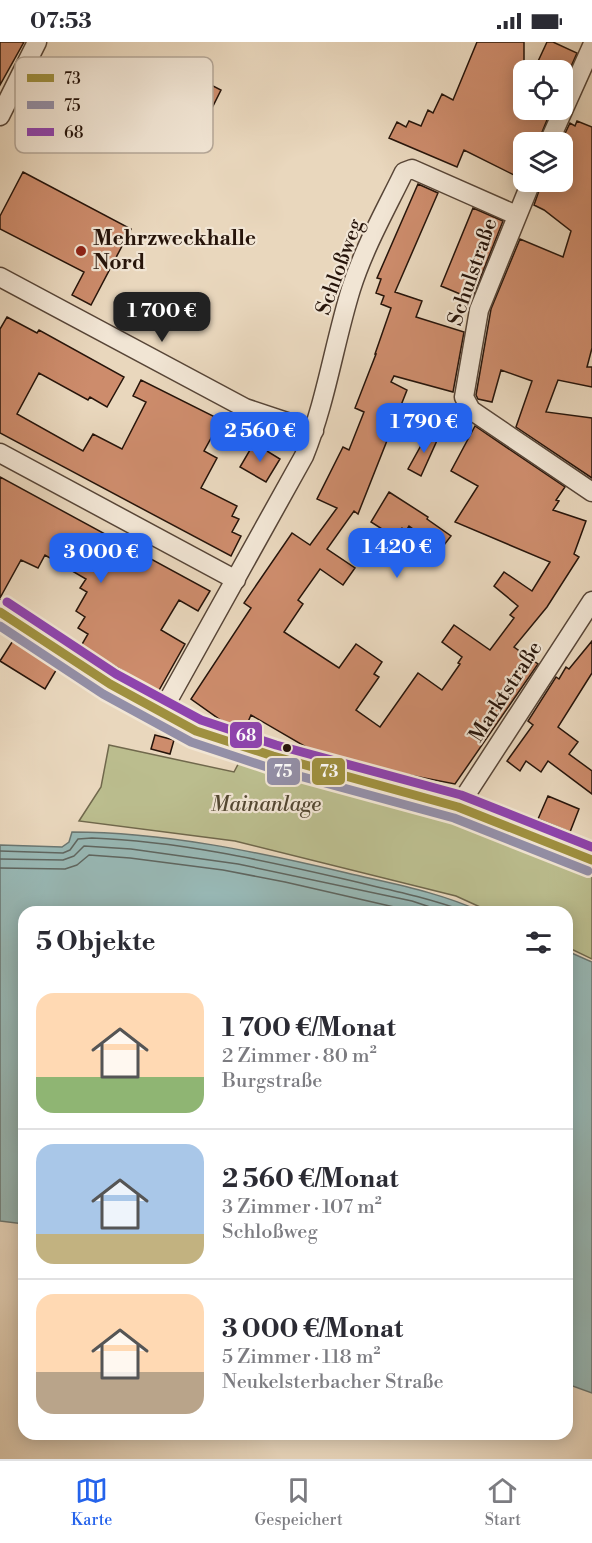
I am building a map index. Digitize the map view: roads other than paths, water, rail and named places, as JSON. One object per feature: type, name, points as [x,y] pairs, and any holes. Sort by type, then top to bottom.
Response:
[{"type":"street","points":[[30,57],[37,42]]},
{"type":"street","points":[[553,132],[592,46]]},
{"type":"street","points":[[0,116],[15,86]]},
{"type":"street","name":"Schloßweg","points":[[161,713],[304,456],[314,431],[351,290],[365,252],[404,172],[412,169],[516,215]]},
{"type":"street","name":"Schulstraße","points":[[526,192],[479,310],[464,397],[471,410],[592,492]]},
{"type":"street","points":[[0,277],[245,408],[314,431]]},
{"type":"street","points":[[0,453],[236,580]]},
{"type":"street","name":"Marktstraße","points":[[458,807],[592,602]]},
{"type":"street","points":[[0,612],[110,684],[196,731],[262,753],[458,807],[592,860]]},
{"type":"water","points":[[72,832],[176,839],[313,865],[416,889],[468,906],[18,906],[18,1223],[0,1221],[0,845],[62,847],[69,842]]},
{"type":"water","points":[[573,954],[592,962],[592,1393],[573,1386]]},
{"type":"place","name":"Mehrzweckhalle Nord","points":[[81,251]]},
{"type":"park label","name":"Mainanlage","points":[[266,805]]}]
